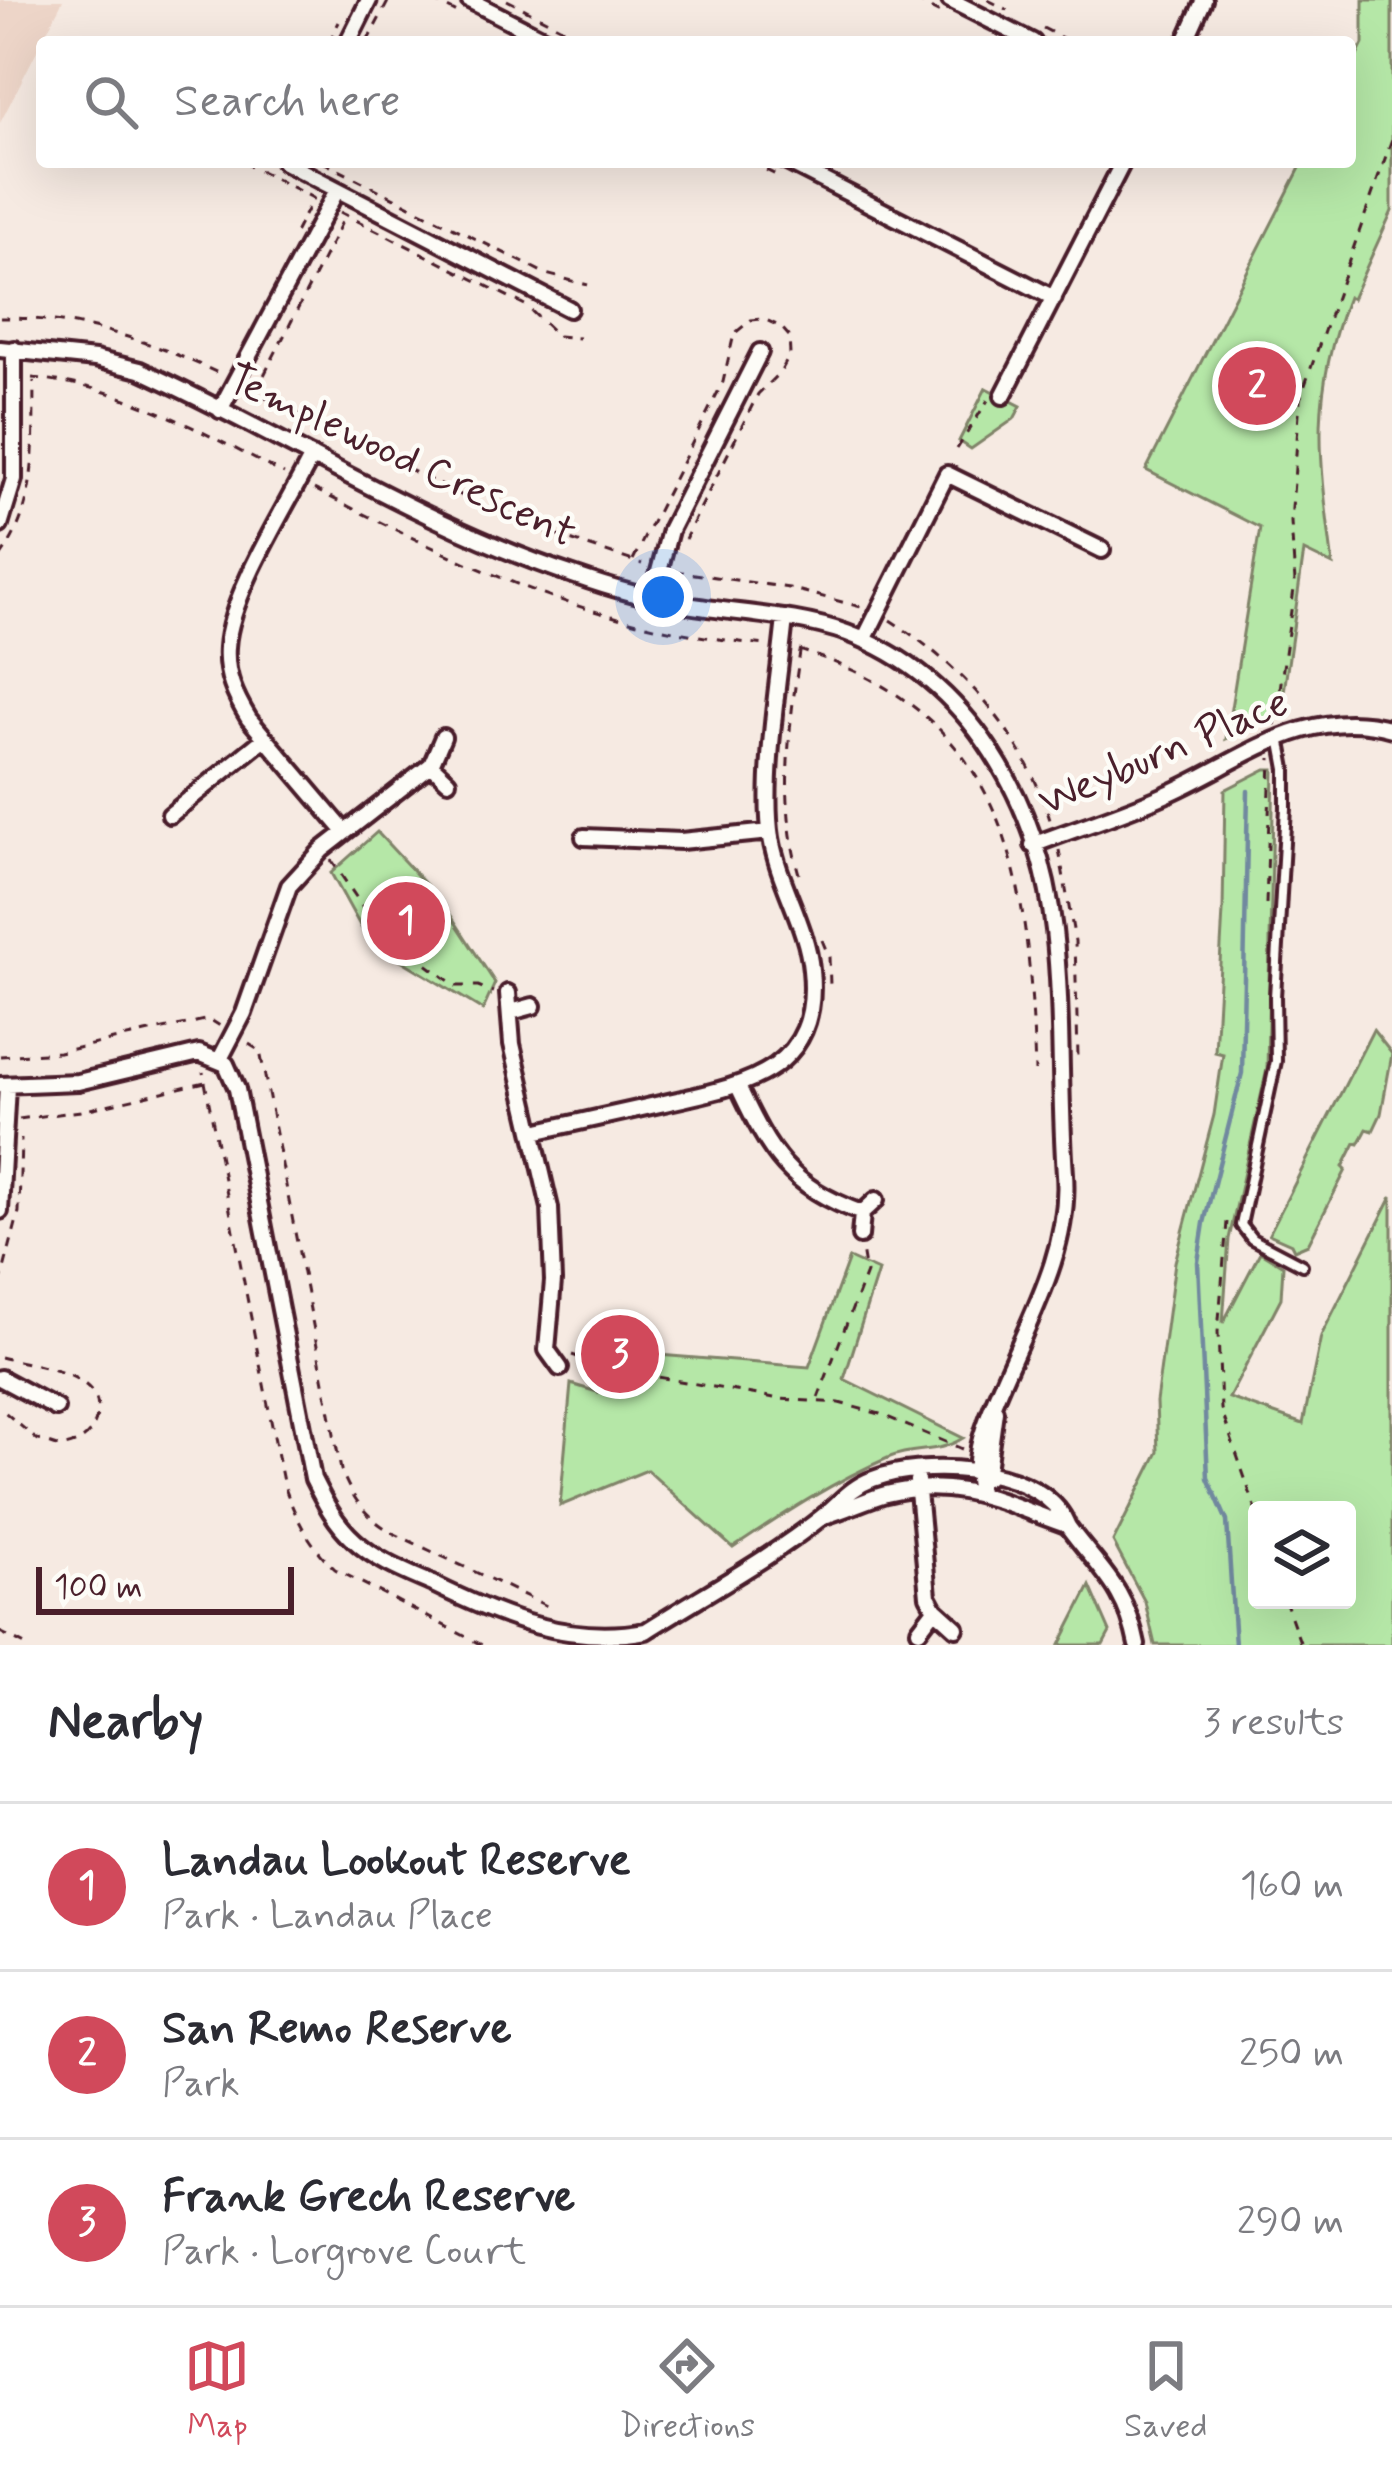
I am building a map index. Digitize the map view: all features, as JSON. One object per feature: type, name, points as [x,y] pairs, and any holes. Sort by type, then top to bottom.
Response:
[{"type":"street","points":[[351,36],[369,0]]},
{"type":"street","points":[[469,0],[539,36]]},
{"type":"street","points":[[950,0],[1022,36]]},
{"type":"street","points":[[1188,36],[1204,0]]},
{"type":"street","points":[[295,168],[569,309]]},
{"type":"street","points":[[799,168],[1054,298]]},
{"type":"street","points":[[998,394],[1054,298],[1120,168]]},
{"type":"street","points":[[220,410],[337,190]]},
{"type":"street","points":[[0,525],[14,479],[14,377],[7,349]]},
{"type":"street","name":"Templewood Crescent","points":[[7,349],[94,359],[140,370],[520,556],[652,598],[785,618],[863,640],[932,684],[979,732],[1017,793],[1054,929],[1065,1201],[1045,1286],[982,1433],[979,1492]]},
{"type":"street","points":[[652,598],[670,530],[760,352]]},
{"type":"street","points":[[312,456],[236,609],[226,647],[236,699],[264,739],[345,832]]},
{"type":"street","points":[[863,640],[947,474],[1102,550]]},
{"type":"street","points":[[534,1132],[738,1086],[767,1073],[802,1035],[811,1008],[811,962],[782,884],[770,832],[785,618]]},
{"type":"street","name":"Weyburn Place","points":[[1034,844],[1162,796],[1279,736],[1334,722],[1392,729]]},
{"type":"street","points":[[220,1059],[253,992],[282,900],[300,871],[431,765],[442,737]]},
{"type":"street","points":[[170,815],[264,739]]},
{"type":"street","points":[[431,765],[448,782]]},
{"type":"street","points":[[584,837],[681,841],[770,832]]},
{"type":"street","points":[[508,993],[512,1044],[552,1232],[540,1351],[560,1368]]},
{"type":"street","points":[[511,1012],[533,1006]]},
{"type":"street","points":[[0,1211],[3,1086],[77,1082],[199,1053],[220,1059],[231,1070],[237,1089],[313,1479],[331,1514],[356,1542],[391,1565],[515,1624],[566,1637],[647,1638],[824,1516],[859,1485],[916,1470],[981,1472],[1060,1510],[1066,1525],[1117,1588],[1137,1645]]},
{"type":"street","points":[[738,1086],[764,1141],[790,1174],[824,1198],[862,1213]]},
{"type":"street","points":[[860,1236],[862,1213],[876,1200]]},
{"type":"street","points":[[0,1378],[56,1408]]},
{"type":"street","points":[[916,1470],[928,1596],[935,1610],[956,1628]]},
{"type":"street","points":[[824,1516],[886,1494],[979,1492],[1066,1525]]},
{"type":"street","points":[[919,1630],[935,1610]]},
{"type":"lane","points":[[1279,736],[1286,769],[1286,808],[1275,998],[1277,1043],[1241,1225],[1252,1240],[1301,1265]]},
{"type":"path","points":[[370,36],[389,0]]},
{"type":"path","points":[[507,0],[577,36]]},
{"type":"path","points":[[255,168],[313,198],[293,237]]},
{"type":"path","points":[[334,168],[546,274],[588,285]]},
{"type":"path","points":[[762,168],[790,182]]},
{"type":"path","points":[[329,206],[525,305],[558,336],[579,338]]},
{"type":"path","points":[[255,392],[346,214]]},
{"type":"path","points":[[14,377],[66,381],[122,395],[453,560],[566,605],[682,635],[801,650],[860,672],[926,713],[952,740],[982,784],[1004,834],[1031,959],[1035,1071]]},
{"type":"path","points":[[957,448],[998,394]]},
{"type":"path","points":[[799,873],[787,823],[786,790],[801,650]]},
{"type":"path","points":[[322,850],[380,930],[456,986],[508,993]]},
{"type":"path","points":[[820,935],[829,957],[830,985]]},
{"type":"path","points":[[5,1118],[81,1111],[205,1082],[193,1023]]},
{"type":"path","points":[[817,1400],[866,1273],[860,1236]]},
{"type":"path","points":[[540,1351],[562,1351],[613,1369],[880,1414],[970,1451]]},
{"type":"path","points":[[1288,1609],[1301,1645]]},
{"type":"path","points":[[0,1633],[25,1645]]},
{"type":"shaded area","points":[[0,0],[63,0],[45,36],[36,36],[36,53],[0,123]]},
{"type":"green space","points":[[1363,0],[1392,0],[1392,211],[1352,299],[1348,297],[1327,367],[1323,399],[1322,461],[1333,565],[1304,551],[1281,713],[1226,739],[1260,528],[1146,470],[1300,168],[1356,168],[1356,58],[1363,44]]},
{"type":"green space","points":[[986,388],[1021,406],[1014,419],[971,449],[959,441]]},
{"type":"green space","points":[[1274,769],[1267,1069],[1229,1239],[1223,1323],[1260,1252],[1283,1266],[1281,1298],[1229,1398],[1303,1424],[1321,1336],[1392,1196],[1392,1645],[1155,1645],[1145,1602],[1113,1542],[1158,1452],[1156,1402],[1175,1262],[1214,1115],[1223,1054],[1215,1052],[1225,790]]},
{"type":"green space","points":[[377,832],[442,902],[495,983],[483,1010],[368,940],[331,873]]},
{"type":"green space","points":[[1373,1030],[1392,1054],[1381,1114],[1373,1131],[1367,1129],[1359,1144],[1355,1143],[1308,1244],[1294,1250],[1269,1234]]},
{"type":"green space","points":[[849,1258],[878,1271],[844,1379],[963,1438],[869,1466],[733,1548],[647,1470],[560,1506],[571,1384],[597,1392],[583,1349],[809,1367]]},
{"type":"green space","points":[[1090,1586],[1110,1632],[1103,1645],[1060,1645]]},
{"type":"waterway","points":[[1235,1645],[1227,1521],[1208,1478],[1198,1262],[1242,1073],[1248,791]]},
{"type":"place","name":"San Remo Reserve","points":[[1257,386]]},
{"type":"place","name":"Landau Lookout Reserve","points":[[406,921]]},
{"type":"place","name":"Frank Grech Reserve","points":[[620,1354]]}]
